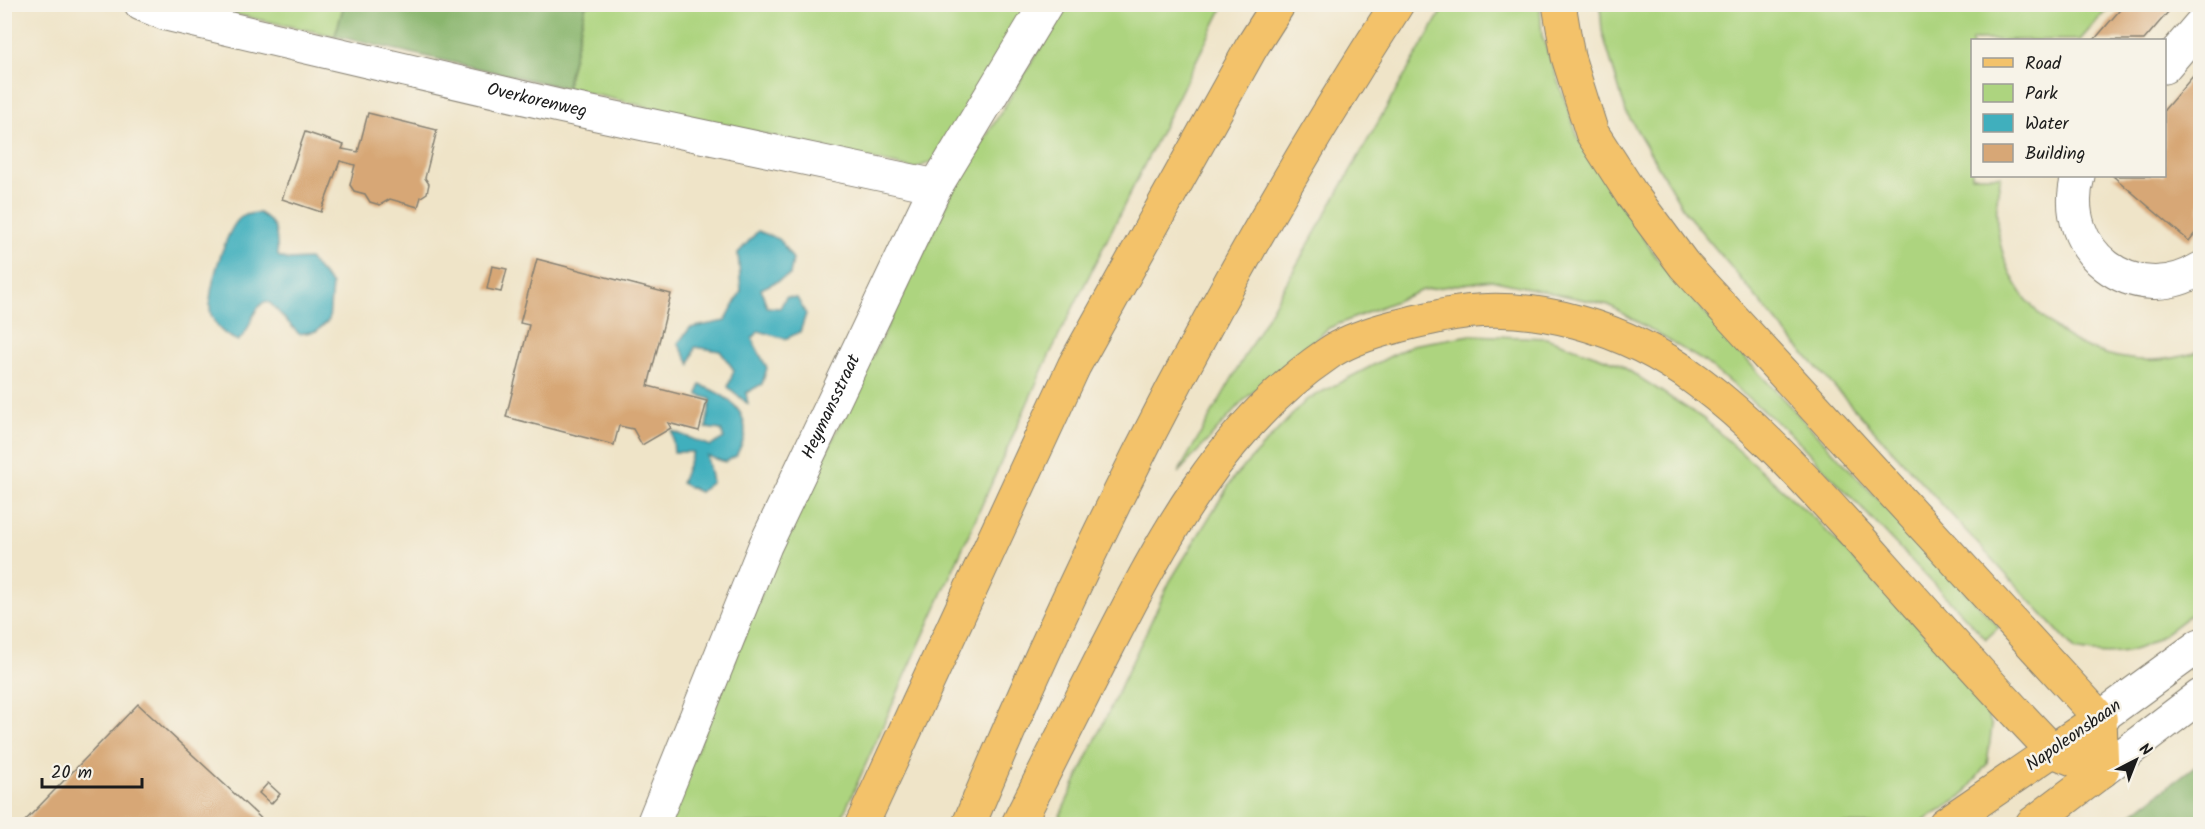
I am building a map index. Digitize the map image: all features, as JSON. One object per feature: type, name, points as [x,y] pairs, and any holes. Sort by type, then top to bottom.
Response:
[{"type":"main road","points":[[862,825],[1074,366],[1251,48],[1279,4]]},
{"type":"main road","points":[[969,825],[1060,617],[1116,499],[1184,366],[1329,110],[1397,4]]},
{"type":"main road","points":[[1559,4],[1568,57],[1592,133],[1632,195],[1684,265],[2100,718],[2102,771]]},
{"type":"main road","points":[[1018,825],[1166,535],[1210,468],[1264,406],[1331,351],[1398,325],[1473,309],[1527,311],[1592,325],[1659,357],[1696,379],[1730,407],[1816,492],[2053,751],[2102,771]]},
{"type":"main road","name":"Napoleonsbaan","points":[[1945,825],[2100,718]]},
{"type":"main road","points":[[2032,825],[2102,771]]},
{"type":"street","name":"Overkorenweg","points":[[141,4],[166,14],[559,106],[936,186]]},
{"type":"street","name":"Heymansstraat","points":[[652,825],[765,546],[936,186],[1046,4]]},
{"type":"street","points":[[2166,65],[2200,25]]},
{"type":"street","points":[[2078,177],[2073,194],[2078,228],[2086,246],[2101,263],[2125,278],[2152,283],[2170,282],[2200,269]]},
{"type":"street","name":"Napoleonsbaan","points":[[2100,718],[2200,645]]},
{"type":"street","points":[[2102,771],[2199,697]]},
{"type":"green space","points":[[344,4],[586,5],[566,88],[335,36]]},
{"type":"green space","points":[[192,5],[344,5],[335,36]]},
{"type":"green space","points":[[586,5],[1031,5],[939,159],[914,169],[566,88]]},
{"type":"green space","points":[[1067,5],[1224,5],[1045,364],[839,824],[666,824],[782,544],[953,190]]},
{"type":"green space","points":[[1445,5],[1540,5],[1542,36],[1579,140],[1656,257],[1754,368],[1999,627],[1986,639],[1790,433],[1705,362],[1609,305],[1491,280],[1423,290],[1329,328],[1246,398],[1178,473]]},
{"type":"green space","points":[[1600,5],[2111,5],[2081,39],[1971,39],[1971,177],[2001,177],[1997,219],[2005,258],[2022,293],[2048,322],[2080,344],[2118,357],[2158,360],[2200,351],[2200,607],[2143,647],[2114,654],[2075,650],[1797,346],[1685,212],[1626,112],[1602,31]]},
{"type":"green space","points":[[1471,335],[1546,338],[1617,363],[1704,419],[1817,521],[1978,689],[1992,726],[1987,764],[1962,797],[1919,824],[1056,824],[1170,581],[1234,477],[1306,400],[1412,345]]},
{"type":"green space","points":[[2200,762],[2200,824],[2119,824]]},
{"type":"water","points":[[259,213],[271,222],[276,231],[278,256],[288,260],[309,259],[332,285],[329,320],[317,331],[299,334],[270,303],[264,302],[243,337],[238,341],[222,332],[212,317],[210,308],[213,282],[227,239],[240,218],[247,214]]},
{"type":"water","points":[[758,231],[779,239],[793,259],[790,275],[761,289],[767,307],[780,308],[786,297],[797,298],[806,314],[800,332],[785,339],[759,331],[752,339],[767,368],[762,384],[746,393],[748,404],[728,387],[734,370],[720,351],[695,347],[690,364],[678,343],[690,328],[725,321],[741,291],[738,253]]},
{"type":"water","points":[[700,385],[732,402],[742,416],[745,434],[736,456],[725,462],[707,456],[712,482],[700,492],[681,483],[693,452],[674,452],[672,431],[711,446],[724,438],[721,430],[706,428],[711,399],[698,395]]},
{"type":"building","points":[[2125,4],[2175,4],[2145,39],[2095,39]]},
{"type":"building","points":[[2200,68],[2200,227],[2189,241],[2114,177],[2166,177],[2166,108]]},
{"type":"building","points":[[368,113],[437,130],[425,178],[429,184],[427,193],[421,197],[418,207],[390,199],[380,205],[370,202],[365,194],[354,191],[350,185],[355,165],[340,161],[321,212],[282,199],[305,132],[344,145],[342,149],[358,152]]},
{"type":"building","points":[[537,259],[671,294],[648,386],[707,401],[699,431],[668,423],[671,428],[642,445],[633,429],[619,426],[614,445],[506,417],[529,325],[520,323]]},
{"type":"building","points":[[492,266],[507,269],[501,292],[487,289]]},
{"type":"building","points":[[138,704],[267,824],[22,824]]},
{"type":"building","points":[[268,783],[280,794],[271,804],[259,793]]}]
